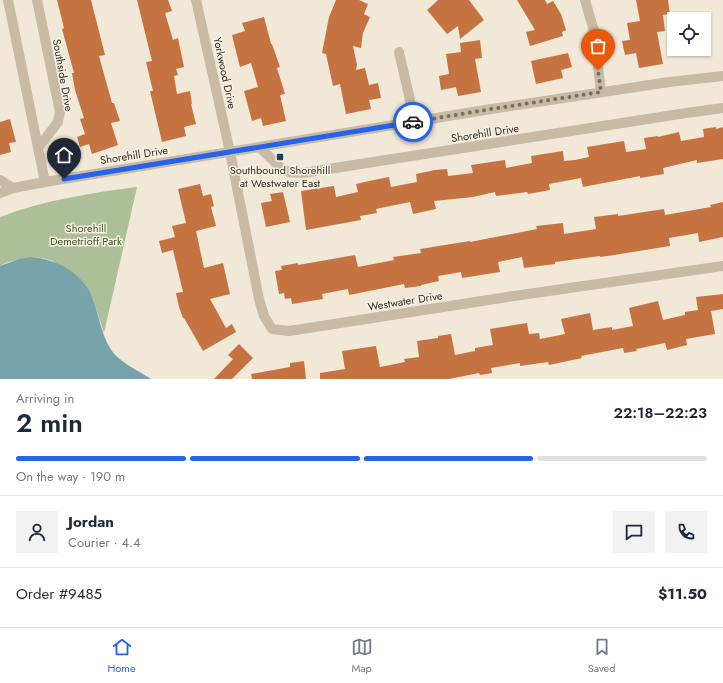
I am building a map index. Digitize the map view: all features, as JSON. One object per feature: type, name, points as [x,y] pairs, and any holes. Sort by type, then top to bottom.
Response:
[{"type":"street","name":"Southside Drive","points":[[37,0],[60,112],[58,122],[38,148]]},
{"type":"street","name":"Yorkwood Drive","points":[[196,0],[230,152]]},
{"type":"street","points":[[585,0],[594,31],[601,92]]},
{"type":"street","points":[[6,5],[45,182]]},
{"type":"street","points":[[399,52],[415,122]]},
{"type":"street","name":"Shorehill Drive","points":[[0,194],[13,188],[45,182],[485,110],[669,82],[723,76]]},
{"type":"street","name":"Shorehill Drive","points":[[259,147],[281,168],[289,172],[303,173],[723,108]]},
{"type":"street","name":"Westwater Drive","points":[[230,152],[259,299],[264,316],[272,329],[289,332],[514,296],[723,266]]},
{"type":"street","points":[[0,180],[13,188]]},
{"type":"green space","name":"Shorehill Demetrioff Park","points":[[137,187],[104,333],[93,299],[53,261],[30,257],[8,262],[0,266],[0,217],[51,202]]},
{"type":"water","points":[[30,257],[40,258],[60,265],[77,276],[84,283],[94,302],[101,326],[110,348],[123,362],[151,379],[0,379],[0,266],[19,259]]},
{"type":"building","points":[[57,0],[91,0],[105,55],[99,56],[112,103],[114,103],[120,121],[111,123],[118,145],[92,154],[89,144],[80,147],[77,137],[85,134],[80,119],[84,118],[75,90],[72,73],[74,73],[62,29],[64,28]]},
{"type":"building","points":[[137,0],[168,0],[172,11],[165,13],[173,40],[178,38],[184,67],[176,69],[178,75],[174,76],[177,94],[190,91],[191,104],[196,124],[184,127],[186,136],[162,142],[150,91],[153,91],[146,62],[152,61]]},
{"type":"building","points":[[336,0],[359,0],[368,4],[364,14],[370,17],[363,33],[361,48],[353,46],[357,65],[356,70],[365,68],[369,85],[378,83],[381,98],[369,100],[371,109],[346,114],[340,84],[333,86],[326,54],[322,53],[329,17]]},
{"type":"building","points":[[438,0],[469,0],[484,20],[460,39],[458,26],[447,34],[427,10]]},
{"type":"building","points":[[517,0],[545,0],[547,4],[553,1],[561,14],[566,30],[562,32],[563,36],[530,46],[526,32],[535,30]]},
{"type":"building","points":[[636,0],[668,0],[670,12],[663,15],[665,31],[657,32],[663,64],[639,68],[636,53],[625,55],[622,41],[630,40],[627,23],[640,21]]},
{"type":"building","points":[[264,17],[271,44],[280,67],[277,68],[285,94],[280,95],[286,121],[263,126],[261,118],[252,121],[244,91],[258,87],[251,63],[240,67],[232,35],[245,31],[242,23]]},
{"type":"building","points":[[480,40],[482,58],[475,59],[481,92],[458,96],[456,87],[441,90],[439,76],[449,74],[446,54],[461,52],[460,43]]},
{"type":"building","points":[[568,53],[572,67],[561,70],[563,78],[536,84],[531,61]]},
{"type":"building","points":[[10,119],[16,142],[9,143],[11,152],[0,155],[0,122]]},
{"type":"building","points":[[716,127],[716,129],[723,127],[723,159],[697,163],[697,160],[663,168],[664,174],[640,178],[640,176],[583,187],[581,178],[549,184],[550,190],[528,194],[527,192],[496,196],[495,192],[473,197],[434,201],[436,209],[413,214],[410,202],[376,209],[377,213],[360,216],[361,220],[306,230],[301,191],[334,186],[336,197],[358,192],[356,184],[389,177],[391,187],[417,182],[416,174],[435,170],[447,169],[448,176],[473,173],[471,165],[505,160],[506,168],[532,163],[531,156],[563,151],[564,161],[575,160],[589,157],[587,147],[624,141],[626,152],[646,149],[644,138],[658,137],[679,132],[681,141],[704,137],[703,129]]},
{"type":"building","points":[[200,184],[203,196],[211,194],[214,206],[211,207],[216,226],[196,231],[204,268],[223,263],[230,294],[210,299],[226,328],[232,324],[236,332],[203,351],[183,318],[179,307],[176,293],[183,292],[173,250],[162,253],[159,241],[175,237],[172,226],[186,223],[178,189]]},
{"type":"building","points":[[283,192],[290,222],[266,227],[261,203],[272,201],[270,194]]},
{"type":"building","points":[[723,202],[723,237],[699,242],[698,233],[669,238],[670,246],[600,257],[555,262],[555,264],[524,268],[522,257],[498,262],[500,272],[462,278],[461,272],[438,276],[439,281],[421,286],[405,288],[404,284],[349,295],[348,289],[322,294],[323,299],[292,304],[291,298],[285,299],[284,293],[279,294],[275,271],[282,270],[281,266],[298,263],[298,265],[355,255],[358,267],[394,260],[393,257],[421,253],[420,249],[470,242],[537,229],[536,226],[563,223],[564,234],[596,229],[594,217],[618,214],[618,216],[664,209],[665,215],[711,207],[710,205]]},
{"type":"building","points":[[723,294],[723,309],[711,311],[715,334],[686,339],[687,345],[667,350],[665,343],[624,353],[623,348],[581,356],[582,358],[549,365],[548,362],[520,366],[520,363],[491,368],[492,373],[480,375],[479,373],[449,379],[320,379],[320,373],[345,369],[342,351],[376,346],[380,367],[405,362],[404,359],[419,357],[417,341],[438,338],[438,336],[451,334],[455,355],[475,351],[475,348],[493,345],[490,329],[527,323],[529,334],[539,333],[540,339],[565,334],[561,319],[590,313],[593,330],[612,327],[612,330],[633,326],[629,308],[658,301],[663,320],[685,315],[685,312],[698,310],[696,297]]},
{"type":"building","points":[[239,344],[253,358],[232,379],[214,379],[233,359],[228,355]]},
{"type":"building","points":[[304,361],[306,379],[252,379],[251,374],[290,367],[290,363]]},
{"type":"way so far","points":[[413,122],[601,92],[598,70]]},
{"type":"place","name":"Southbound Shorehill at Westwater East","points":[[280,157]]},
{"type":"route","points":[[64,179],[413,122]]}]
